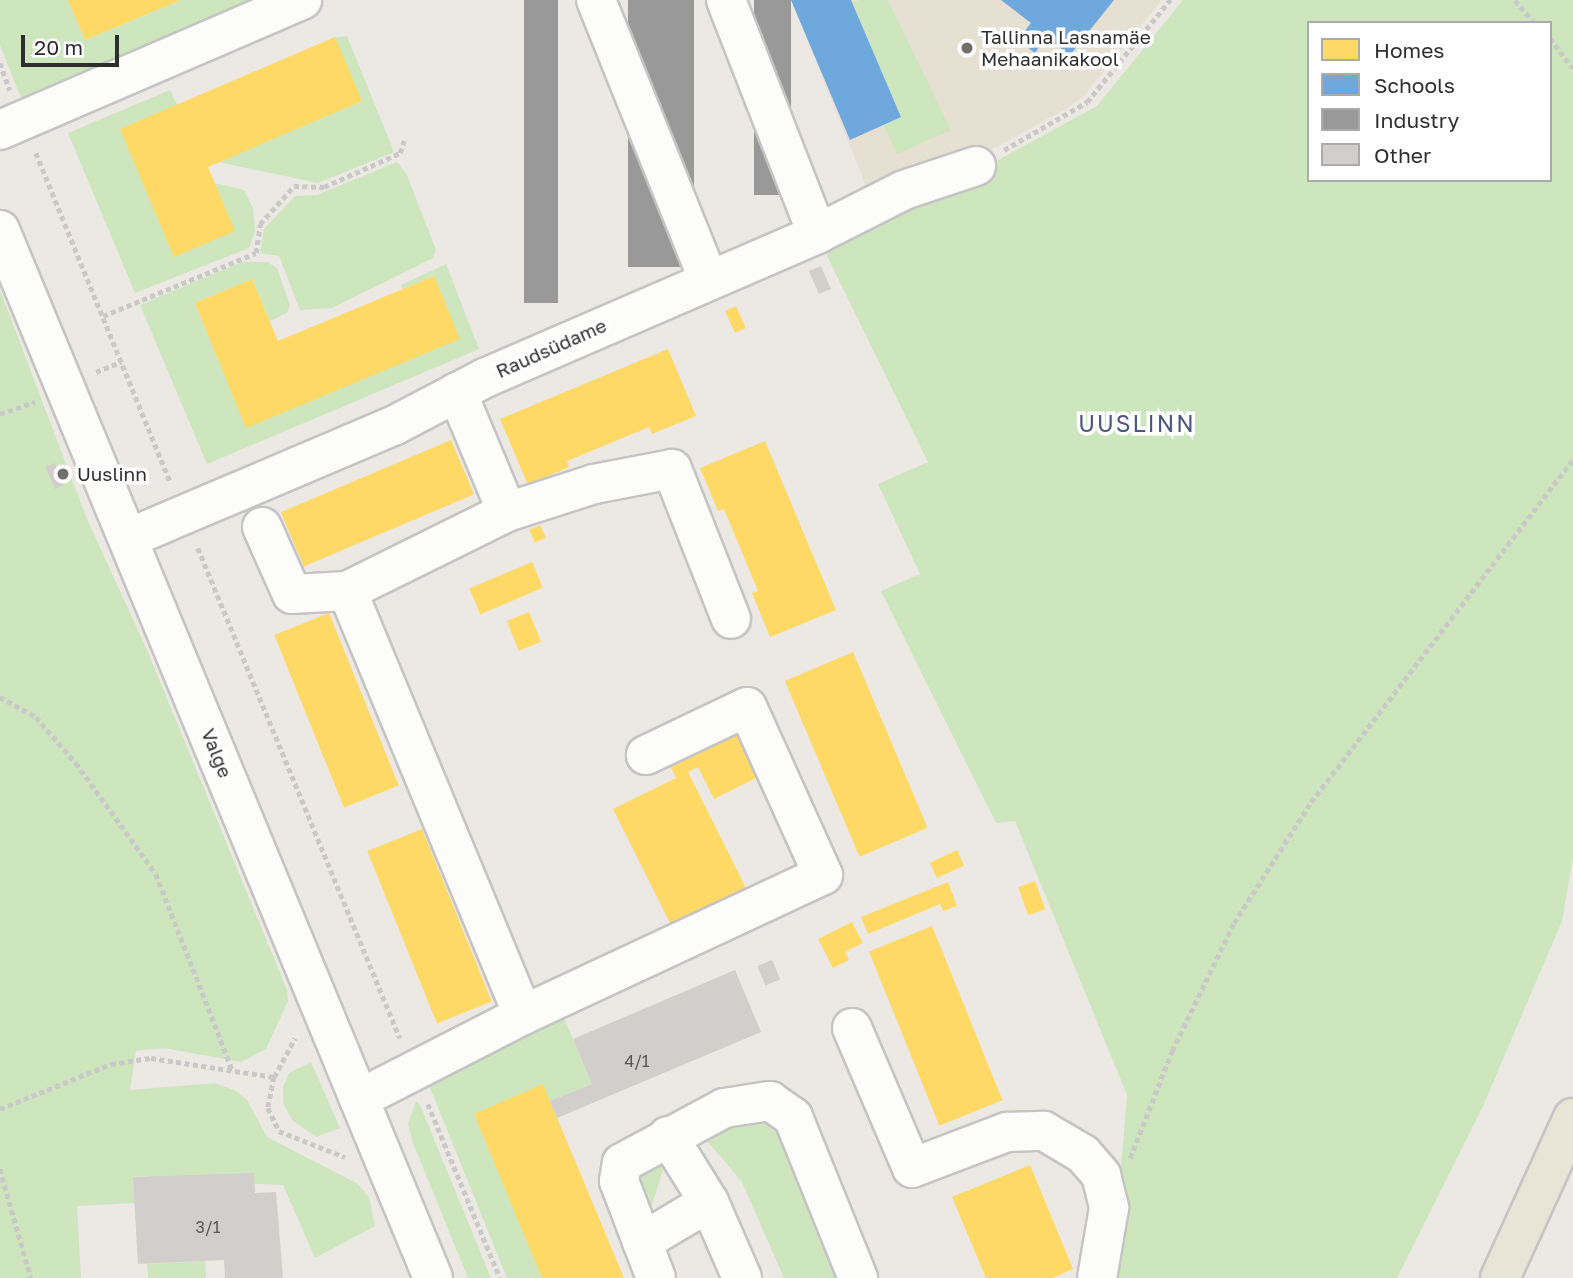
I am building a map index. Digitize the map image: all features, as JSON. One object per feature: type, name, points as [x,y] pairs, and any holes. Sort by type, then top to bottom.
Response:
[{"type":"main road","points":[[1500,1278],[1573,1118]]},
{"type":"street","points":[[596,0],[708,279]]},
{"type":"street","points":[[726,0],[817,234]]},
{"type":"street","points":[[11,125],[293,2]]},
{"type":"street","name":"Raudsüdame","points":[[129,538],[183,512],[395,425],[457,392],[708,279],[817,234],[904,190],[976,166]]},
{"type":"street","name":"Valge","points":[[0,230],[433,1278]]},
{"type":"street","points":[[457,392],[507,512]]},
{"type":"street","points":[[262,527],[292,594],[347,591],[507,512],[594,484],[672,469],[731,619]]},
{"type":"street","points":[[347,591],[523,1015]]},
{"type":"street","points":[[359,1099],[413,1070],[498,1032],[523,1015],[822,875],[747,707],[646,755]]},
{"type":"street","points":[[852,1028],[912,1168],[1007,1132],[1044,1131],[1083,1154],[1101,1175],[1109,1208],[1105,1250],[1097,1278]]},
{"type":"street","points":[[656,1278],[619,1181],[622,1163],[724,1108],[769,1101],[793,1117],[858,1278]]},
{"type":"street","points":[[668,1136],[709,1202],[742,1278]]},
{"type":"street","points":[[642,1242],[709,1202]]},
{"type":"path","points":[[976,166],[1087,102],[1170,0]]},
{"type":"path","points":[[1515,0],[1532,21]]},
{"type":"path","points":[[1552,41],[1573,68]]},
{"type":"path","points":[[0,63],[11,125],[103,316],[500,1278]]},
{"type":"path","points":[[103,316],[256,253],[260,224],[294,186],[324,187],[400,153],[404,141]]},
{"type":"path","points":[[92,374],[121,362]]},
{"type":"path","points":[[0,415],[43,399]]},
{"type":"path","points":[[1129,1160],[1172,1051],[1234,923],[1311,802],[1573,459]]},
{"type":"path","points":[[0,697],[36,717],[76,763],[156,874],[232,1069]]},
{"type":"path","points":[[320,1003],[274,1077],[268,1108],[279,1131],[352,1160],[383,1158]]},
{"type":"path","points":[[0,1109],[111,1065],[151,1058],[274,1077]]},
{"type":"path","points":[[0,1169],[31,1278]]},
{"type":"shaded area","name":"Tallinna Lasnamäe Mehaanikakool","points":[[791,0],[1162,0],[1084,96],[1066,109],[976,158],[867,188]]},
{"type":"green space","points":[[0,0],[68,0],[85,40],[181,0],[268,0],[23,103],[0,45]]},
{"type":"green space","points":[[859,0],[888,0],[951,130],[897,154],[883,124],[901,116],[852,3]]},
{"type":"green space","points":[[1183,0],[1573,0],[1573,858],[1562,921],[1483,1106],[1397,1278],[1112,1278],[1127,1095],[1015,821],[996,823],[881,591],[920,574],[878,484],[928,462],[826,254],[1097,106]]},
{"type":"green space","points":[[347,36],[394,152],[318,183],[218,162],[362,101],[333,38]]},
{"type":"green space","points":[[170,90],[214,183],[244,190],[253,208],[255,231],[249,248],[135,293],[68,133]]},
{"type":"green space","points":[[397,162],[407,175],[436,250],[433,258],[332,308],[300,310],[279,256],[260,253],[264,229],[295,196],[317,195]]},
{"type":"green space","points":[[242,262],[267,262],[277,268],[290,305],[287,313],[270,321],[252,279],[195,303],[246,427],[459,339],[434,276],[402,289],[401,285],[446,264],[479,349],[207,464],[140,305]]},
{"type":"green space","points":[[0,290],[87,519],[147,650],[287,990],[288,1001],[266,1049],[241,1062],[164,1048],[136,1051],[130,1090],[215,1083],[236,1091],[247,1100],[267,1137],[358,1184],[369,1197],[375,1226],[315,1258],[283,1185],[146,1179],[146,1176],[133,1177],[135,1203],[77,1206],[81,1278],[0,1278]]},
{"type":"green space","points":[[562,1013],[592,1084],[550,1101],[543,1085],[542,1278],[507,1278],[427,1080],[549,1026],[547,1019]]},
{"type":"green space","points":[[311,1062],[340,1128],[316,1137],[292,1120],[283,1103],[283,1087],[289,1073]]},
{"type":"green space","points":[[416,1101],[420,1105],[491,1278],[468,1278],[413,1143],[408,1124]]},
{"type":"green space","points":[[742,1113],[780,1124],[848,1278],[784,1278],[742,1182],[703,1136]]},
{"type":"green space","points":[[666,1160],[650,1211],[635,1177]]},
{"type":"green space","points":[[205,1261],[206,1278],[148,1278],[147,1264]]},
{"type":"building: Homes","points":[[68,0],[181,0],[85,40]]},
{"type":"building: Homes","points":[[335,37],[362,101],[208,167],[235,231],[174,257],[120,129]]},
{"type":"building: Homes","points":[[434,276],[460,339],[246,428],[195,303],[252,279],[278,341]]},
{"type":"building: Homes","points":[[736,306],[746,328],[735,333],[725,311]]},
{"type":"building: Homes","points":[[668,349],[696,416],[652,434],[649,427],[567,461],[569,467],[528,485],[500,419]]},
{"type":"building: Homes","points":[[451,440],[474,494],[304,567],[281,512]]},
{"type":"building: Homes","points":[[765,441],[836,610],[770,637],[752,593],[758,591],[724,509],[718,511],[700,468]]},
{"type":"building: Homes","points":[[540,525],[546,538],[535,543],[529,530]]},
{"type":"building: Homes","points":[[532,562],[543,588],[480,614],[469,589]]},
{"type":"building: Homes","points":[[529,612],[541,642],[519,651],[507,621]]},
{"type":"building: Homes","points":[[329,613],[399,785],[344,808],[274,635]]},
{"type":"building: Homes","points":[[853,652],[928,828],[860,857],[785,681]]},
{"type":"building: Homes","points":[[740,730],[762,775],[714,799],[698,767],[688,772],[747,890],[672,927],[613,809],[676,778],[670,765]]},
{"type":"building: Homes","points":[[422,829],[492,1001],[437,1024],[367,851]]},
{"type":"building: Homes","points":[[957,850],[964,865],[937,878],[930,863]]},
{"type":"building: Homes","points":[[1035,881],[1045,909],[1028,915],[1018,887]]},
{"type":"building: Homes","points":[[948,882],[957,906],[943,911],[940,904],[868,934],[861,917]]},
{"type":"building: Homes","points":[[852,922],[863,943],[845,952],[849,960],[833,968],[818,939]]},
{"type":"building: Homes","points":[[932,926],[1002,1100],[939,1126],[869,951]]},
{"type":"building: Homes","points":[[543,1084],[624,1278],[542,1278],[474,1114]]},
{"type":"building: Homes","points":[[1030,1165],[1073,1269],[1052,1278],[986,1278],[952,1197]]},
{"type":"building: Schools","points":[[791,0],[851,0],[901,117],[850,140]]},
{"type":"building: Schools","points":[[1001,0],[1114,0],[1070,55],[1046,37],[1035,53],[1018,40],[1031,23]]},
{"type":"building: Industry","points":[[524,0],[558,0],[558,303],[524,303]]},
{"type":"building: Industry","points":[[628,0],[694,0],[694,267],[628,267]]},
{"type":"building: Industry","points":[[754,0],[791,0],[791,195],[754,195]]},
{"type":"building: Other","points":[[821,266],[831,289],[819,294],[809,271]]},
{"type":"building: Other","points":[[55,463],[64,485],[55,489],[46,467]]},
{"type":"building: Other","points":[[772,960],[780,979],[765,986],[757,966]]},
{"type":"building: Other","points":[[735,970],[761,1032],[557,1118],[550,1101],[592,1084],[573,1039]]},
{"type":"building: Other","points":[[254,1173],[255,1193],[276,1192],[283,1278],[225,1278],[224,1260],[138,1264],[133,1177]]},
{"type":"place","name":"Tallinna Lasnamäe Mehaanikakool","points":[[967,48]]},
{"type":"place","name":"Uuslinn","points":[[63,474]]},
{"type":"district","name":"UUSLINN","points":[[1137,423]]}]
